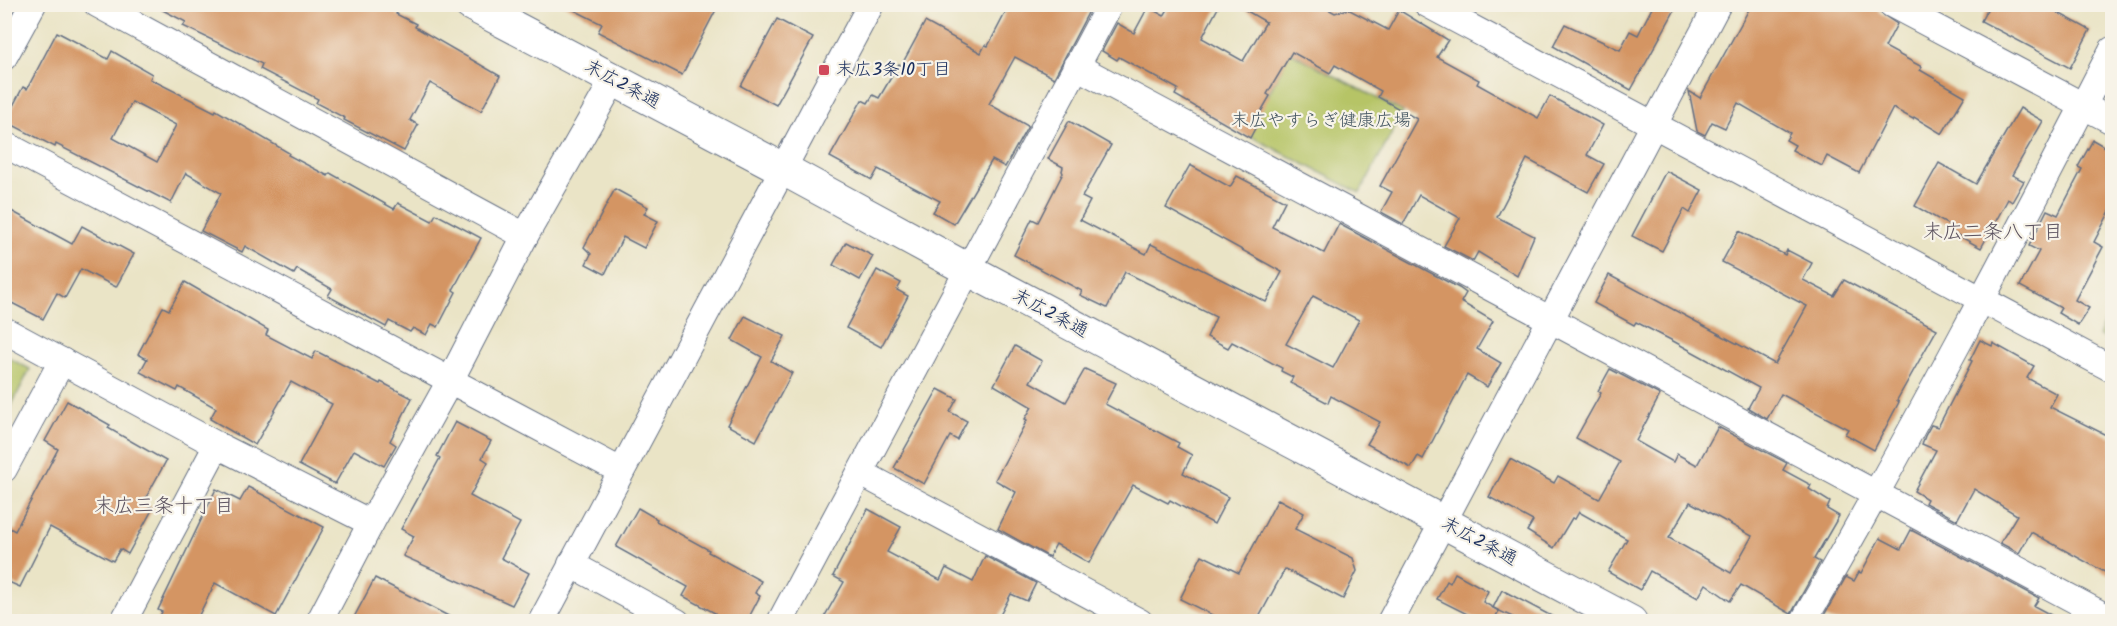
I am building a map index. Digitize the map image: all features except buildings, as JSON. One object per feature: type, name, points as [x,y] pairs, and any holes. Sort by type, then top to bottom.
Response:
[{"type":"street","points":[[4,57],[33,4]]},
{"type":"street","points":[[98,4],[525,236]]},
{"type":"street","name":"末広2条通","points":[[470,4],[1631,621]]},
{"type":"street","points":[[541,621],[871,4]]},
{"type":"street","points":[[780,621],[1110,4]]},
{"type":"street","points":[[1427,4],[2112,369]]},
{"type":"street","points":[[1390,621],[1718,4]]},
{"type":"street","points":[[1891,4],[2112,121]]},
{"type":"street","points":[[1803,621],[1878,493],[1982,300],[2112,50]]},
{"type":"street","points":[[1076,66],[2112,620]]},
{"type":"street","points":[[319,621],[451,380],[525,236],[613,81]]},
{"type":"street","points":[[4,144],[621,471]]},
{"type":"street","points":[[4,330],[217,445],[371,523]]},
{"type":"street","points":[[4,470],[62,361]]},
{"type":"street","points":[[123,621],[217,445]]},
{"type":"street","points":[[861,473],[1140,621]]},
{"type":"street","points":[[571,564],[677,621]]},
{"type":"green space","name":"末広やすらぎ健康広場","points":[[1290,52],[1403,112],[1360,193],[1248,135]]},
{"type":"green space","points":[[2112,309],[2112,343],[2098,335]]},
{"type":"green space","points":[[5,356],[30,369],[5,418]]},
{"type":"place","name":"末広3条10丁目","points":[[824,70]]},
{"type":"district","name":"末広二条八丁目","points":[[1993,233]]},
{"type":"district","name":"末広三条十丁目","points":[[164,507]]}]
